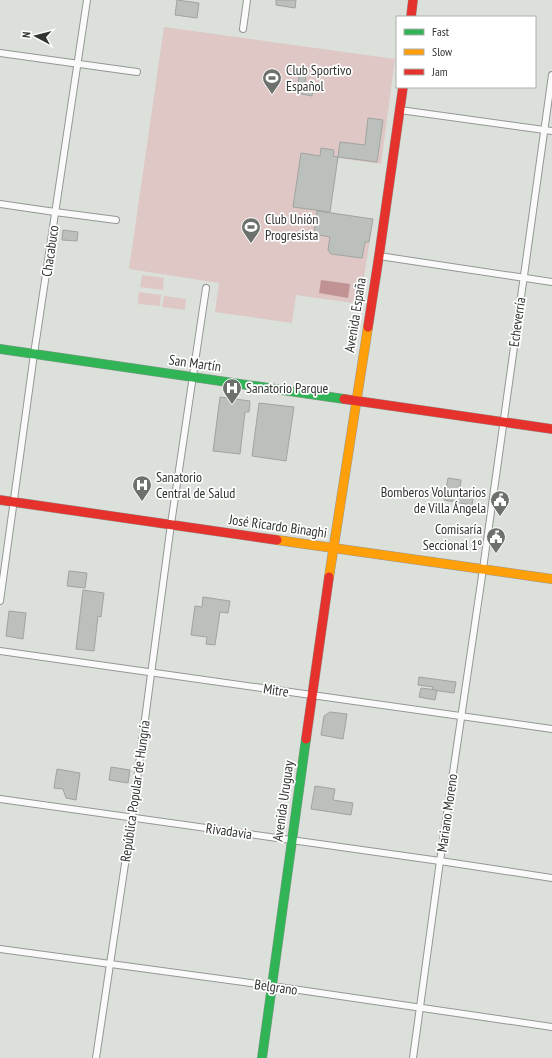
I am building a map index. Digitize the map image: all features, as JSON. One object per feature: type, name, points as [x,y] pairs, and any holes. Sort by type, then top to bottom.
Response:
[{"type":"street","name":"Chacabuco","points":[[0,601],[34,354],[87,0]]},
{"type":"street","points":[[243,29],[247,0]]},
{"type":"street","points":[[411,16],[413,0]]},
{"type":"street","points":[[0,53],[137,72]]},
{"type":"street","name":"Echeverría","points":[[483,569],[552,75]]},
{"type":"street","name":"Avenida España","points":[[333,548],[379,256],[403,88]]},
{"type":"street","points":[[400,110],[552,131]]},
{"type":"street","points":[[0,204],[116,220]]},
{"type":"street","points":[[379,256],[552,282]]},
{"type":"street","name":"República Popular de Hungría","points":[[96,1058],[132,817],[171,524],[206,288]]},
{"type":"street","name":"San Martín","points":[[0,349],[552,429]]},
{"type":"street","name":"José Ricardo Binaghi","points":[[0,500],[552,579]]},
{"type":"street","name":"Avenida Uruguay","points":[[262,1058],[333,548]]},
{"type":"street","name":"Mariano Moreno","points":[[414,1058],[440,861],[483,569]]},
{"type":"street","name":"Mitre","points":[[0,651],[552,729]]},
{"type":"street","name":"Rivadavia","points":[[0,799],[552,878]]},
{"type":"street","name":"Belgrano","points":[[0,949],[110,963],[552,1027]]},
{"type":"shaded area","points":[[164,27],[395,59],[381,164],[338,158],[330,212],[373,219],[360,304],[296,295],[292,323],[215,312],[219,283],[129,269]]},
{"type":"shaded area","points":[[142,275],[164,278],[163,290],[140,287]]},
{"type":"shaded area","points":[[321,280],[350,284],[348,298],[319,293]]},
{"type":"shaded area","points":[[139,292],[161,295],[160,306],[138,304]]},
{"type":"shaded area","points":[[164,296],[186,299],[185,310],[162,307]]},
{"type":"building","points":[[177,0],[199,3],[197,18],[175,15]]},
{"type":"building","points":[[276,0],[296,0],[295,8],[276,5]]},
{"type":"building","points":[[300,68],[307,69],[304,89],[313,90],[312,96],[297,93]]},
{"type":"building","points":[[368,118],[383,120],[377,162],[338,157],[340,142],[365,145]]},
{"type":"building","points":[[321,148],[334,150],[333,156],[338,157],[330,212],[293,207],[301,153],[320,156]]},
{"type":"building","points":[[317,211],[373,219],[369,242],[365,242],[362,258],[331,254],[328,250],[330,237],[314,234]]},
{"type":"building","points":[[63,230],[78,232],[77,241],[62,240]]},
{"type":"building","points":[[220,397],[250,401],[249,412],[245,412],[240,454],[213,451]]},
{"type":"building","points":[[259,403],[294,407],[286,461],[252,456]]},
{"type":"building","points":[[448,478],[461,480],[460,488],[474,491],[472,505],[444,500]]},
{"type":"building","points":[[69,571],[87,573],[85,588],[67,586]]},
{"type":"building","points":[[83,590],[104,593],[101,617],[98,616],[94,651],[76,649]]},
{"type":"building","points":[[203,597],[230,601],[228,613],[220,612],[215,645],[206,644],[207,637],[191,635],[195,606],[202,607]]},
{"type":"building","points":[[9,611],[26,613],[23,639],[6,636]]},
{"type":"building","points":[[419,677],[456,682],[454,693],[432,690],[433,687],[418,685]]},
{"type":"building","points":[[421,688],[437,690],[435,700],[419,697]]},
{"type":"building","points":[[330,712],[347,714],[343,739],[321,735],[324,716]]},
{"type":"building","points":[[111,767],[130,770],[128,783],[109,780]]},
{"type":"building","points":[[57,769],[80,773],[76,800],[66,798],[63,789],[54,788]]},
{"type":"building","points":[[315,786],[335,789],[333,800],[353,803],[351,815],[311,809]]},
{"type":"traffic: fast","points":[[0,349],[344,399]]},
{"type":"traffic: fast","points":[[262,1058],[306,739]]},
{"type":"traffic: slow","points":[[329,577],[368,327]]},
{"type":"traffic: slow","points":[[277,540],[552,579]]},
{"type":"traffic: jam","points":[[411,16],[413,0]]},
{"type":"traffic: jam","points":[[368,327],[403,88]]},
{"type":"traffic: jam","points":[[344,399],[552,429]]},
{"type":"traffic: jam","points":[[0,500],[277,540]]},
{"type":"traffic: jam","points":[[306,739],[329,577]]},
{"type":"place","name":"Club Sportivo Español","points":[[272,95]]},
{"type":"place","name":"Club Unión Progresista","points":[[251,244]]},
{"type":"place","name":"Sanatorio Parque","points":[[232,405]]},
{"type":"place","name":"Sanatorio Central de Salud","points":[[142,502]]},
{"type":"place","name":"Bomberos Voluntarios de Villa Ángela","points":[[500,517]]},
{"type":"place","name":"Comisaría Seccional 1º","points":[[496,554]]}]
